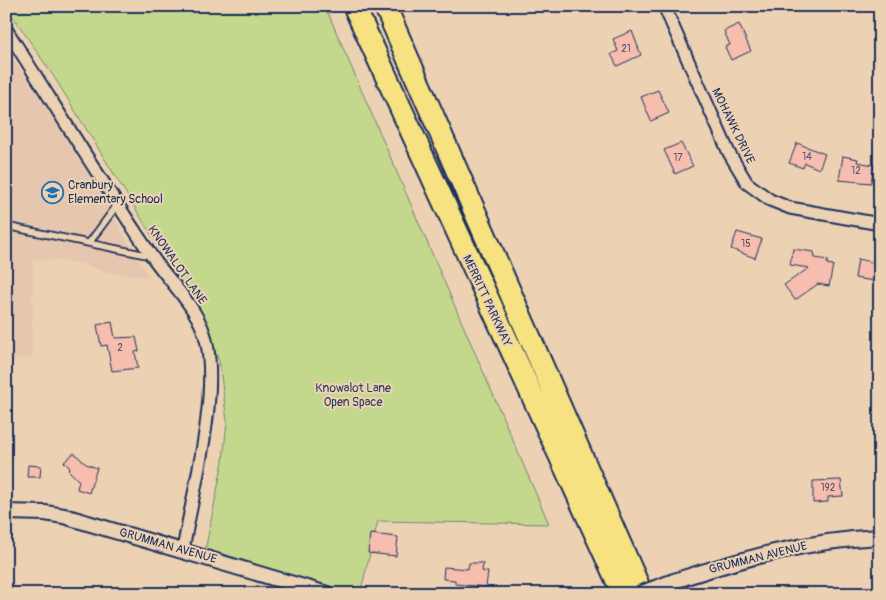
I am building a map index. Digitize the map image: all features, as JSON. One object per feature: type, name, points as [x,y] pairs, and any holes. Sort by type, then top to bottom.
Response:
[{"type":"highway","name":"MERRITT PARKWAY","points":[[354,6],[623,594]]},
{"type":"highway","name":"MERRITT PARKWAY","points":[[385,6],[640,594]]},
{"type":"street","name":"MOHAWK DRIVE","points":[[664,6],[729,153],[747,183],[770,200],[790,208],[880,224]]},
{"type":"street","name":"KNOWALOT LANE","points":[[6,29],[152,256],[197,318],[204,333],[209,355],[207,408],[183,550]]},
{"type":"street","name":"GRUMMAN AVENUE","points":[[6,512],[45,513],[64,516],[323,593]]},
{"type":"street","name":"GRUMMAN AVENUE","points":[[640,594],[740,560],[778,551],[834,541],[880,538]]},
{"type":"lane","points":[[89,243],[108,214],[118,204]]},
{"type":"lane","points":[[6,226],[152,256]]},
{"type":"shaded area","name":"Cranbury Elementary School","points":[[6,49],[59,125],[149,277],[108,272],[74,262],[33,259],[32,358],[6,360]]},
{"type":"green space","name":"Knowalot Lane Open Space","points":[[6,6],[325,6],[549,524],[378,521],[360,594],[302,594],[204,556],[223,461],[227,421],[219,361],[198,310],[56,80]]},
{"type":"building","points":[[739,24],[751,51],[731,60],[725,47],[730,45],[724,31]]},
{"type":"building","points":[[632,31],[641,55],[617,66],[611,54],[618,51],[613,39]]},
{"type":"building","points":[[658,90],[669,113],[651,121],[641,97]]},
{"type":"building","points":[[681,143],[693,166],[675,174],[664,150]]},
{"type":"building","points":[[797,143],[825,154],[819,169],[805,163],[803,168],[789,163]]},
{"type":"building","points":[[843,156],[858,159],[857,162],[874,165],[871,183],[839,180]]},
{"type":"building","points":[[737,232],[762,239],[755,258],[731,249]]},
{"type":"building","points":[[793,249],[814,252],[815,258],[828,260],[827,264],[833,265],[829,286],[818,284],[795,300],[784,285],[809,268],[790,265]]},
{"type":"building","points":[[858,259],[880,264],[880,282],[855,278]]},
{"type":"building","points":[[112,322],[115,338],[136,337],[139,351],[135,352],[138,368],[112,371],[107,345],[101,346],[97,325]]},
{"type":"building","points":[[74,453],[86,464],[97,468],[89,493],[77,489],[79,481],[68,470],[70,468],[64,462]]},
{"type":"building","points":[[28,465],[41,466],[40,477],[27,477]]},
{"type":"building","points":[[841,480],[843,496],[828,497],[828,502],[813,503],[813,481]]},
{"type":"building","points":[[370,534],[398,537],[396,556],[368,553]]},
{"type":"building","points":[[469,563],[483,563],[482,571],[488,572],[486,587],[455,584],[455,580],[443,579],[444,567],[468,569]]},
{"type":"place","name":"Cranbury Elementary School","points":[[52,192]]}]
